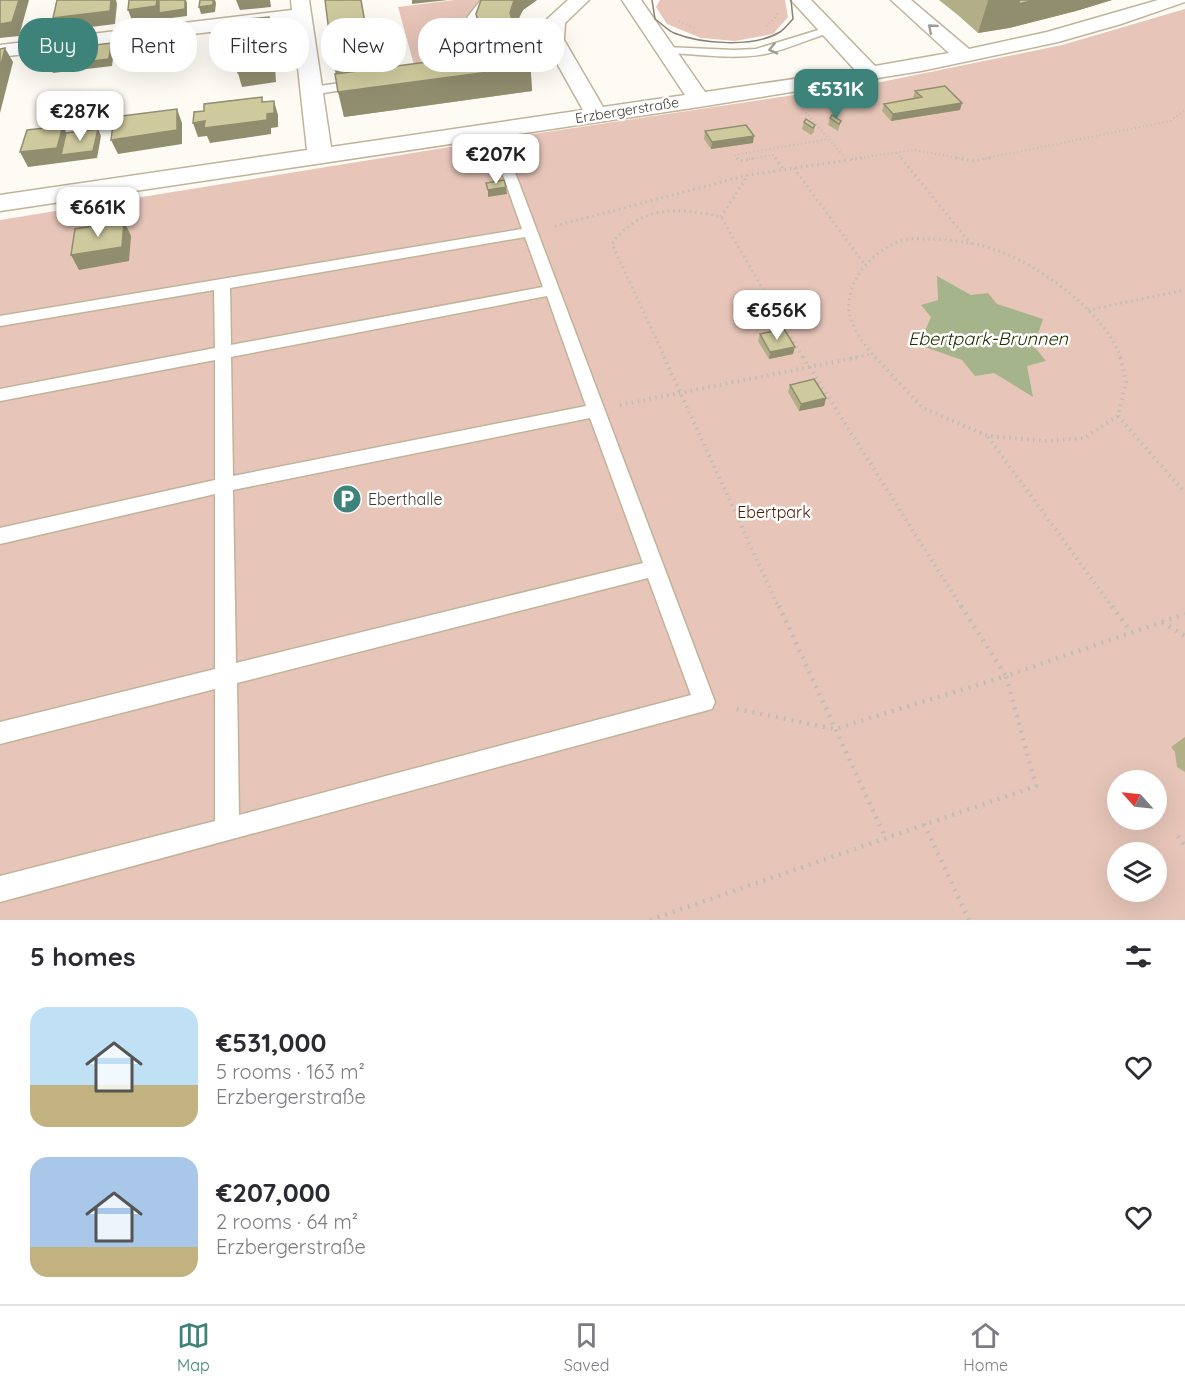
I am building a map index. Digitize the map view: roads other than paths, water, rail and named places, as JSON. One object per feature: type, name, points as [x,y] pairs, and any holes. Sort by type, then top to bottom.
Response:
[{"type":"street","points":[[580,0],[555,21],[554,40],[597,115]]},
{"type":"street","points":[[631,0],[699,100]]},
{"type":"street","points":[[800,0],[870,73]]},
{"type":"street","points":[[900,0],[964,56]]},
{"type":"street","name":"Erzbergerstraße","points":[[0,203],[870,73],[1049,38],[1177,0]]},
{"type":"street","points":[[0,51],[301,7],[320,156]]},
{"type":"lane","points":[[450,73],[471,70],[463,42],[471,19],[486,0]]},
{"type":"lane","points":[[666,50],[724,54],[758,52],[779,48],[810,34],[828,30]]},
{"type":"lane","points":[[312,91],[376,82]]},
{"type":"lane","points":[[0,889],[704,702],[493,130]]},
{"type":"lane","points":[[0,321],[531,232]]},
{"type":"lane","points":[[222,284],[227,830]]},
{"type":"lane","points":[[0,395],[552,290]]},
{"type":"lane","points":[[0,536],[224,485],[597,410]]},
{"type":"lane","points":[[0,733],[655,568]]},
{"type":"water","name":"Ebertpark-Brunnen","points":[[937,276],[971,295],[988,293],[997,304],[1043,319],[1034,346],[1046,361],[1027,366],[1033,397],[994,373],[975,376],[962,360],[919,345],[931,317],[921,305],[938,300]]},
{"type":"tram line","points":[[652,0],[655,19],[671,32],[698,40],[727,43],[756,40],[780,32],[793,19],[791,0]]},
{"type":"place","name":"Eberthalle","points":[[347,499]]},
{"type":"park label","name":"Ebertpark","points":[[774,512]]}]
